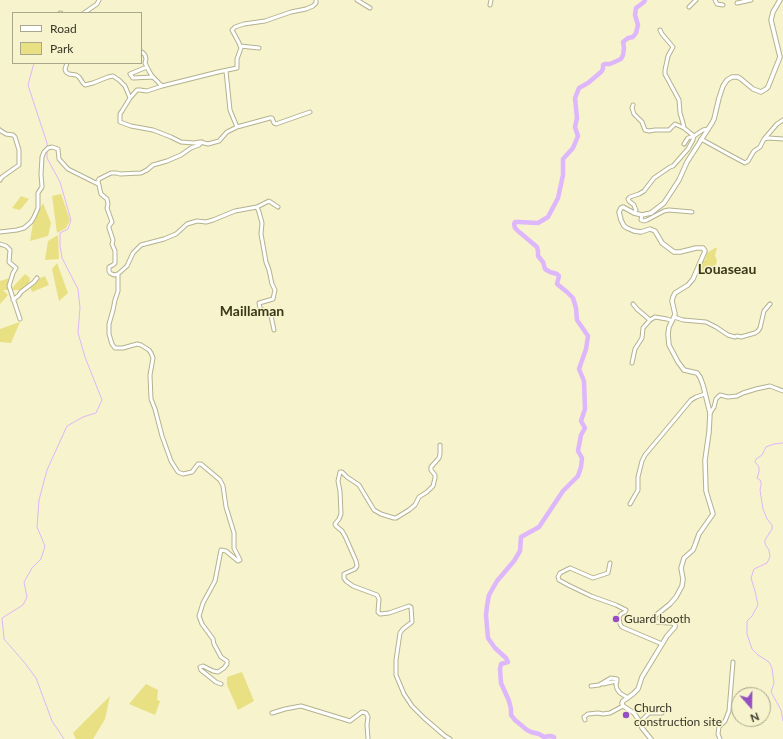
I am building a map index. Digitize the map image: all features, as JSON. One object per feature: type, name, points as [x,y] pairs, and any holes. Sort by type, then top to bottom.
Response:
[{"type":"street","points":[[85,12],[99,0]]},
{"type":"street","points":[[310,112],[276,124],[270,118],[237,127],[227,132],[219,141],[208,144],[202,142],[181,142],[152,130],[131,126],[120,122],[120,114],[137,90],[147,91],[237,68],[237,59],[240,46],[232,30],[235,27],[265,21],[291,12],[306,9],[313,6],[316,3],[316,0]]},
{"type":"street","points":[[357,0],[370,8]]},
{"type":"street","points":[[490,5],[491,0]]},
{"type":"street","points":[[689,7],[696,0]]},
{"type":"street","points":[[715,0],[717,4],[722,5]]},
{"type":"street","points":[[737,3],[751,0]]},
{"type":"street","points":[[623,706],[623,701],[638,689],[642,677],[667,636],[675,627],[673,622],[657,622],[653,619],[676,597],[682,586],[682,568],[684,558],[693,550],[699,534],[713,514],[706,491],[704,460],[709,432],[710,413],[700,377],[697,374],[684,370],[678,362],[669,345],[668,334],[669,327],[675,314],[672,300],[673,296],[675,293],[688,285],[705,251],[703,248],[696,248],[674,252],[662,243],[656,232],[650,229],[641,232],[634,231],[624,226],[619,212],[623,207],[634,213],[642,215],[651,213],[664,204],[679,180],[687,162],[714,120],[719,98],[723,86],[727,80],[738,76],[757,91],[764,91],[768,87],[780,57],[771,20],[772,12],[780,0]]},
{"type":"street","points":[[660,30],[673,47],[668,56],[665,74],[679,100],[680,113],[684,123],[684,128]]},
{"type":"street","points":[[240,46],[259,48]]},
{"type":"street","points":[[142,52],[145,55],[145,63],[147,67],[162,86]]},
{"type":"street","points":[[67,64],[65,69],[66,72],[79,77],[85,85],[112,76],[125,86],[130,98]]},
{"type":"street","points":[[147,67],[130,74],[133,78],[153,76]]},
{"type":"street","points":[[226,71],[230,110],[237,127]]},
{"type":"street","points":[[633,105],[632,108],[634,114],[640,120],[645,130],[669,130],[675,124],[684,128],[694,136]]},
{"type":"street","points":[[701,140],[745,162],[748,161],[754,151],[759,147],[777,124],[783,120]]},
{"type":"street","points":[[684,144],[688,138],[708,129]]},
{"type":"street","points":[[0,130],[6,134],[13,134],[17,143],[19,158],[19,165],[0,180]]},
{"type":"street","points":[[634,213],[636,210],[634,205],[628,199],[644,191],[654,178],[670,167],[674,166],[688,149],[694,136]]},
{"type":"street","points":[[765,138],[783,139]]},
{"type":"street","points":[[202,142],[181,155],[153,165],[141,173],[120,174],[117,172],[110,173],[98,179],[101,194],[107,199],[107,208],[112,222],[109,228],[115,251],[115,263],[109,268],[110,273],[114,275],[118,274],[127,266],[133,253],[141,245],[176,234],[187,224],[197,221],[206,222],[235,211],[257,207],[269,201],[278,207]]},
{"type":"street","points":[[0,232],[24,228],[34,217],[38,208],[38,193],[42,187],[42,156],[48,148],[52,147],[58,149],[59,159],[68,169],[98,184]]},
{"type":"street","points":[[257,207],[260,212],[262,223],[261,234],[266,262],[275,290],[273,299],[259,304],[260,308],[271,316],[274,330]]},
{"type":"street","points":[[642,215],[642,220],[644,221],[670,210],[692,212]]},
{"type":"street","points":[[0,244],[6,246],[10,250],[10,262],[16,268],[9,286],[20,319]]},
{"type":"street","points":[[118,274],[118,291],[109,324],[109,334],[112,344],[115,348],[123,348],[137,344],[149,350],[151,353],[153,358],[150,375],[151,399],[171,461],[178,472],[183,474],[192,472],[198,464],[201,464],[220,480],[223,486],[226,507],[234,533],[234,548],[240,560],[238,561],[226,550],[221,550],[215,581],[203,604],[199,616],[202,624],[213,639],[221,657],[227,661],[224,668],[218,672],[203,666],[200,667],[201,670],[216,682],[221,684]]},
{"type":"street","points":[[13,300],[37,278]]},
{"type":"street","points":[[633,304],[650,320]]},
{"type":"street","points":[[632,363],[635,349],[642,338],[643,328],[655,317],[706,322],[728,335],[741,337],[756,333],[758,331],[764,311],[770,304]]},
{"type":"street","points":[[710,413],[714,407],[716,399],[720,395],[728,397],[737,396],[770,386],[783,391]]},
{"type":"street","points":[[630,504],[638,490],[638,477],[645,455],[691,400],[705,394]]},
{"type":"street","points":[[440,445],[439,458],[431,467],[435,478],[433,486],[419,497],[415,505],[396,518],[381,514],[374,510],[359,486],[340,472],[338,481],[341,514],[335,524],[346,536],[357,566],[355,569],[344,574],[346,581],[353,586],[377,595],[379,599],[378,612],[380,614],[389,613],[409,606],[411,607],[412,622],[403,629],[400,634],[396,660],[396,675],[404,694],[412,706],[450,739]]},
{"type":"street","points":[[610,563],[608,573],[593,578],[570,568],[560,573],[558,577],[559,580],[568,586],[626,610],[619,617],[622,627],[662,644]]},
{"type":"street","points":[[720,739],[718,734],[720,727],[725,721],[729,711],[733,662]]},
{"type":"street","points":[[591,686],[599,685],[611,678],[617,679],[617,681]]},
{"type":"street","points":[[617,681],[617,689],[628,698]]},
{"type":"street","points":[[602,684],[617,681]]},
{"type":"street","points":[[272,713],[301,706],[350,721],[362,712],[366,713],[368,718],[368,739]]},
{"type":"street","points":[[585,720],[584,718],[588,714],[610,713],[623,706]]},
{"type":"street","points":[[623,706],[634,713],[650,739]]},
{"type":"street","points":[[640,722],[649,713],[662,713]]},
{"type":"green space","points":[[61,194],[70,220],[66,228],[57,233],[52,196]]},
{"type":"green space","points":[[21,196],[29,199],[20,210],[12,208]]},
{"type":"green space","points":[[43,203],[51,223],[48,236],[30,241],[33,223]]},
{"type":"green space","points":[[58,235],[59,259],[45,260],[48,241]]},
{"type":"green space","points":[[717,248],[715,255],[717,261],[715,267],[701,271],[699,269],[702,261],[705,260],[707,253]]},
{"type":"green space","points":[[57,263],[68,293],[59,301],[52,269]]},
{"type":"green space","points":[[25,274],[30,278],[29,283],[45,276],[49,285],[32,292],[29,284],[27,290],[10,290]]},
{"type":"green space","points":[[10,278],[8,290],[3,290],[8,295],[0,304],[0,281]]},
{"type":"green space","points":[[20,322],[11,343],[0,342],[0,329]]},
{"type":"green space","points":[[242,672],[254,701],[238,710],[227,685],[227,677]]},
{"type":"green space","points":[[146,684],[158,690],[157,700],[160,701],[155,715],[129,704]]},
{"type":"green space","points":[[110,696],[105,719],[93,739],[76,739],[73,733]]},
{"type":"waterway","points":[[554,739],[554,737],[544,737],[527,730],[511,715],[509,701],[501,683],[500,669],[501,664],[508,662],[488,638],[486,615],[489,595],[497,581],[514,561],[520,551],[521,537],[539,527],[563,491],[578,476],[582,458],[578,451],[581,435],[585,428],[581,421],[585,409],[584,381],[579,369],[586,349],[588,336],[577,320],[573,298],[557,284],[559,276],[545,269],[543,262],[538,256],[537,247],[518,231],[514,224],[515,222],[538,223],[548,217],[558,198],[563,175],[563,159],[573,148],[578,136],[575,127],[577,118],[575,98],[579,88],[588,83],[601,72],[603,65],[610,64],[621,59],[624,48],[623,42],[628,38],[633,37],[636,33],[638,25],[635,15],[636,8],[645,0]]},
{"type":"waterway","points":[[34,64],[28,85],[47,147]]},
{"type":"waterway","points":[[47,152],[47,158],[60,182],[71,220],[68,229],[60,233],[60,245],[62,258],[78,289],[80,308],[78,333],[85,357],[102,400],[96,413],[83,417],[67,426],[47,470],[39,500],[37,527],[45,546],[41,559],[32,568],[24,582],[27,597],[23,605],[2,618],[4,639],[36,678],[52,721],[64,739]]},
{"type":"waterway","points":[[783,443],[766,447],[762,455],[756,459],[755,462],[759,467],[757,478],[761,482],[760,490],[763,509],[767,519],[772,525],[772,529],[765,540],[770,557],[767,563],[754,569],[751,578],[758,605],[752,616],[747,621],[747,634],[752,649],[769,662],[772,668],[774,683],[771,692],[781,710],[783,721]]},
{"type":"place","name":"Guard booth","points":[[616,619]]},
{"type":"place","name":"Church construction site","points":[[626,715]]},
{"type":"district","name":"Louaseau","points":[[727,269]]},
{"type":"district","name":"Maillaman","points":[[252,311]]}]
